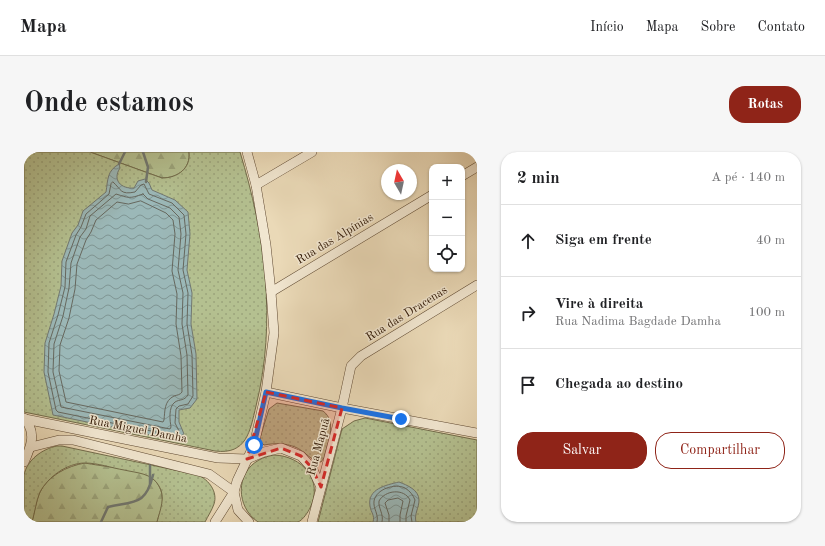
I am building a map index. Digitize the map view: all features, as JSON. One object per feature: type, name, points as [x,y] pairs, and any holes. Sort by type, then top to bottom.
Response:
[{"type":"street","points":[[215,522],[234,492],[237,481],[249,456],[266,392],[274,333],[271,292],[256,185],[247,152]]},
{"type":"street","points":[[256,185],[312,152]]},
{"type":"street","points":[[465,174],[477,167]]},
{"type":"street","name":"Rua das Alpínias","points":[[271,292],[429,197]]},
{"type":"street","name":"Rua das Dracenas","points":[[351,366],[361,356],[477,285]]},
{"type":"street","name":"Rua Mapuã","points":[[312,522],[342,408],[351,366]]},
{"type":"street","points":[[266,392],[342,408],[477,433]]},
{"type":"street","points":[[24,462],[31,447],[32,439],[29,426],[25,419]]},
{"type":"street","name":"Rua Miguel Damha","points":[[25,419],[218,458],[249,456]]},
{"type":"street","name":"Rua Miguel Damha","points":[[31,447],[59,440],[73,440],[209,474],[234,492]]},
{"type":"street","points":[[249,456],[281,448],[301,456],[312,468],[321,487]]},
{"type":"street","points":[[234,492],[238,510],[249,522]]},
{"type":"highlighted area","points":[[266,392],[342,408],[321,487],[312,468],[301,456],[281,448],[247,459]]},
{"type":"green space","points":[[24,152],[90,152],[162,178],[168,178],[178,174],[186,167],[189,152],[240,152],[249,183],[262,246],[267,310],[266,342],[256,406],[249,432],[240,445],[234,449],[226,451],[215,451],[24,412]]},
{"type":"green space","points":[[90,152],[189,152],[189,158],[186,167],[178,174],[168,178],[162,178]]},
{"type":"green space","points":[[277,403],[323,411],[327,416],[331,427],[324,458],[321,462],[318,462],[291,446],[280,444],[264,445],[261,442],[260,438],[269,409]]},
{"type":"green space","points":[[365,418],[477,440],[477,522],[318,522],[342,429],[354,421]]},
{"type":"green space","points":[[57,446],[198,475],[209,483],[214,491],[215,500],[213,506],[205,522],[157,522],[162,504],[162,495],[159,486],[152,478],[139,473],[85,463],[72,465],[53,476],[43,486],[40,492],[32,522],[24,522],[24,475],[28,465],[36,456],[51,447]]},
{"type":"green space","points":[[274,455],[284,456],[301,465],[308,471],[312,479],[314,498],[308,512],[298,522],[258,522],[251,516],[242,499],[242,481],[251,466],[265,457]]},
{"type":"green space","points":[[85,463],[120,468],[151,477],[160,487],[162,498],[162,505],[157,522],[32,522],[39,494],[47,482],[65,469]]},
{"type":"water","points":[[119,164],[120,168],[117,180],[119,183],[125,187],[134,188],[138,181],[145,179],[149,183],[152,190],[175,200],[188,212],[190,234],[187,270],[192,293],[191,324],[196,354],[197,399],[190,408],[179,410],[179,422],[184,434],[176,439],[53,415],[44,372],[45,343],[61,286],[62,261],[72,233],[78,225],[83,211],[106,192],[110,173]]},
{"type":"water","points":[[399,482],[412,488],[417,493],[419,503],[416,522],[373,522],[370,506],[371,496],[383,486]]},
{"type":"waterway","points":[[119,164],[125,152]]},
{"type":"waterway","points":[[143,152],[148,167],[146,182]]},
{"type":"waterway","points":[[150,465],[150,484]]},
{"type":"waterway","points":[[101,522],[108,507],[132,502],[143,497],[147,492],[153,475]]},
{"type":"route","points":[[254,445],[266,392],[401,419]]}]
